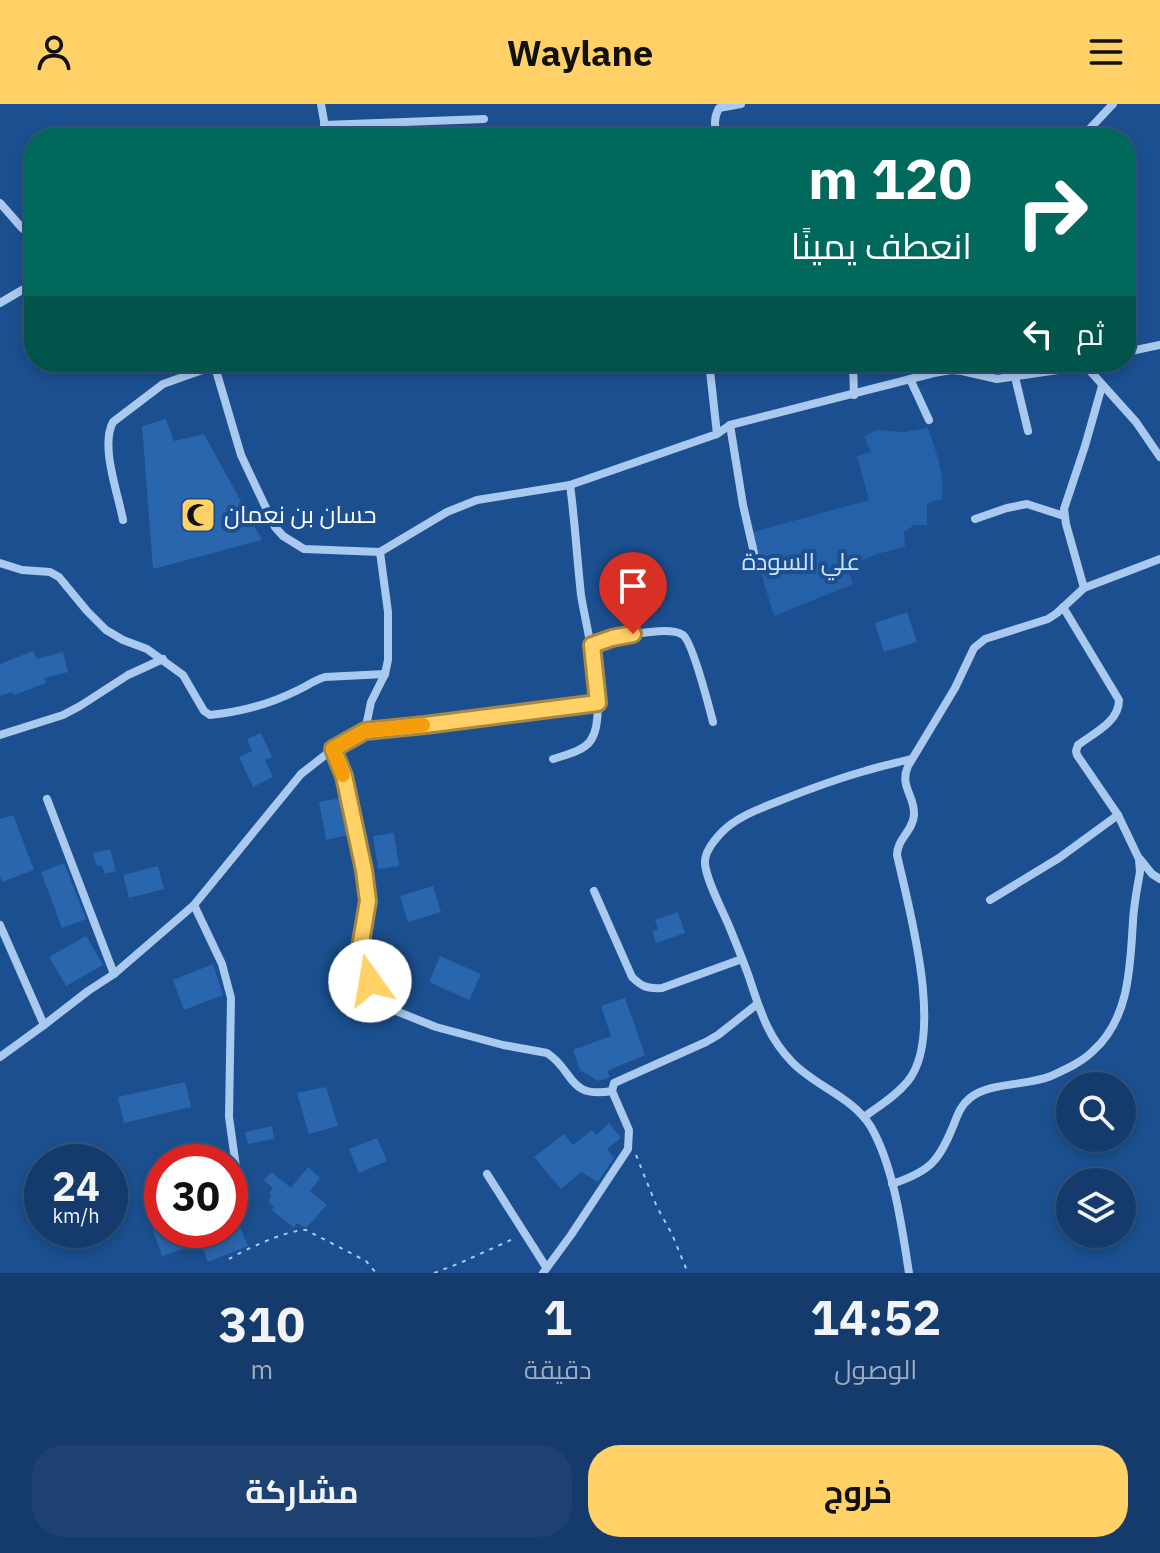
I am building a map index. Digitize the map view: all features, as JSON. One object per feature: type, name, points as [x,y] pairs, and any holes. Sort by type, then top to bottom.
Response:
[{"type":"street","points":[[321,104],[325,128]]},
{"type":"street","points":[[715,128],[715,115],[719,108],[741,104]]},
{"type":"street","points":[[1090,128],[1113,104]]},
{"type":"street","points":[[324,125],[484,119]]},
{"type":"street","points":[[0,203],[24,230]]},
{"type":"street","points":[[0,303],[24,289]]},
{"type":"street","points":[[1136,350],[1160,345]]},
{"type":"street","points":[[123,520],[107,447],[108,431],[113,422],[163,384],[192,372]]},
{"type":"street","points":[[214,372],[241,455],[275,527],[283,536],[304,549],[380,552],[447,512],[477,500],[570,485],[717,434],[730,425],[854,395],[932,372]]},
{"type":"street","points":[[710,372],[717,434]]},
{"type":"street","points":[[853,372],[854,395]]},
{"type":"street","points":[[969,372],[989,379],[1042,372]]},
{"type":"street","points":[[1091,372],[1136,422],[1160,457]]},
{"type":"street","points":[[1015,377],[1028,431]]},
{"type":"street","points":[[910,379],[929,420]]},
{"type":"street","points":[[1084,588],[1064,516],[1102,386]]},
{"type":"street","points":[[730,425],[757,566]]},
{"type":"street","points":[[553,759],[583,748],[590,742],[595,732],[598,703],[592,645],[582,600],[570,485]]},
{"type":"street","points":[[975,519],[1027,504],[1064,516]]},
{"type":"street","points":[[365,731],[371,702],[385,674],[388,660],[388,612],[380,552]]},
{"type":"street","points":[[864,1117],[909,1079],[920,1053],[924,993],[915,930],[897,855],[914,813],[904,779],[911,759],[955,688],[978,643],[1048,619],[1084,588],[1160,559]]},
{"type":"street","points":[[0,563],[22,570],[50,572],[59,577],[106,630],[163,659],[183,675],[204,711],[210,715],[248,709],[325,677],[385,674]]},
{"type":"street","points":[[1063,607],[1119,700],[1117,714],[1078,745],[1077,755],[1118,815],[1139,859],[1160,879]]},
{"type":"street","points":[[592,645],[633,634],[671,632],[682,635],[701,679],[713,722]]},
{"type":"street","points":[[0,735],[71,711],[128,675],[163,659]]},
{"type":"street","points":[[0,1057],[114,974],[194,905],[301,774],[333,749],[365,731],[598,703]]},
{"type":"street","points":[[333,749],[344,776],[364,870],[368,901],[360,948],[370,981],[391,1009],[436,1027],[547,1053],[578,1089],[597,1094],[612,1091]]},
{"type":"street","points":[[909,1273],[892,1184],[873,1130],[864,1117],[804,1073],[776,1043],[756,1005],[742,959],[705,867],[705,859],[722,832],[751,812],[868,770],[911,759]]},
{"type":"street","points":[[47,799],[114,974]]},
{"type":"street","points":[[990,900],[1059,858],[1118,815]]},
{"type":"street","points":[[892,1184],[926,1169],[937,1160],[961,1106],[970,1098],[981,1091],[1051,1076],[1080,1062],[1104,1040],[1120,1012],[1127,990],[1139,859]]},
{"type":"street","points":[[594,891],[632,977],[642,986],[662,988],[742,959]]},
{"type":"street","points":[[194,905],[222,964],[231,998],[229,1117],[234,1144]]},
{"type":"street","points":[[0,925],[44,1025]]},
{"type":"street","points":[[487,1174],[545,1270],[613,1172],[629,1143],[629,1130],[612,1091],[614,1083],[706,1042],[756,1005]]},
{"type":"path","points":[[629,1143],[688,1273]]},
{"type":"path","points":[[229,1259],[248,1248],[306,1230],[366,1261],[376,1273]]},
{"type":"path","points":[[434,1273],[524,1233]]},
{"type":"green space","name":"علي السودة","points":[[928,428],[943,489],[942,499],[927,503],[927,525],[914,525],[904,532],[905,547],[877,554],[847,567],[853,584],[774,616],[749,533],[869,500],[857,456],[871,452],[864,436],[876,430],[904,432]]},
{"type":"building","name":"حسان بن نعمان","points":[[166,419],[174,441],[204,434],[262,540],[153,569],[142,426]]},
{"type":"building","points":[[907,612],[917,642],[884,652],[875,623]]},
{"type":"building","points":[[33,651],[37,659],[63,652],[68,672],[44,678],[46,683],[14,695],[12,692],[0,696],[0,664]]},
{"type":"building","points":[[261,733],[272,757],[265,760],[273,777],[253,787],[239,757],[252,751],[247,739]]},
{"type":"building","points":[[341,798],[349,835],[326,840],[319,802]]},
{"type":"building","points":[[13,815],[34,870],[2,882],[0,819]]},
{"type":"building","points":[[394,833],[399,866],[378,869],[373,836]]},
{"type":"building","points":[[110,849],[116,871],[105,874],[102,866],[96,865],[93,853]]},
{"type":"building","points":[[64,863],[86,919],[62,928],[41,872]]},
{"type":"building","points":[[158,866],[164,889],[129,898],[123,875]]},
{"type":"building","points":[[433,886],[441,912],[408,922],[400,896]]},
{"type":"building","points":[[678,912],[685,933],[656,943],[652,931],[658,929],[655,920]]},
{"type":"building","points":[[86,936],[103,965],[66,986],[49,957]]},
{"type":"building","points":[[440,956],[481,974],[469,1000],[429,982]]},
{"type":"building","points":[[213,964],[223,995],[184,1010],[173,980]]},
{"type":"building","points":[[625,998],[645,1055],[607,1071],[610,1077],[598,1081],[580,1070],[573,1050],[611,1036],[601,1006]]},
{"type":"building","points":[[185,1082],[191,1107],[124,1123],[118,1097]]},
{"type":"building","points":[[326,1087],[338,1126],[309,1134],[297,1093]]},
{"type":"building","points":[[609,1123],[621,1138],[607,1149],[614,1158],[598,1182],[581,1172],[561,1189],[534,1157],[564,1134],[573,1145],[592,1130],[596,1135]]},
{"type":"building","points":[[272,1126],[274,1139],[248,1144],[245,1132]]},
{"type":"building","points":[[377,1138],[387,1161],[359,1173],[349,1149]]},
{"type":"building","points":[[308,1167],[320,1178],[310,1191],[327,1205],[306,1228],[297,1223],[294,1228],[272,1210],[274,1207],[268,1201],[273,1188],[264,1180],[271,1172],[291,1188]]},
{"type":"building","points":[[159,1248],[186,1248],[162,1256]]},
{"type":"building","points":[[203,1248],[243,1248],[208,1262]]},
{"type":"slow traffic","points":[[343,775],[333,749],[365,731],[423,725]]},
{"type":"place","name":"حسان بن نعمان","points":[[198,515]]},
{"type":"route","points":[[370,981],[360,948],[368,901],[364,870],[344,776],[333,749],[365,731],[598,703],[592,645],[633,634]]}]
